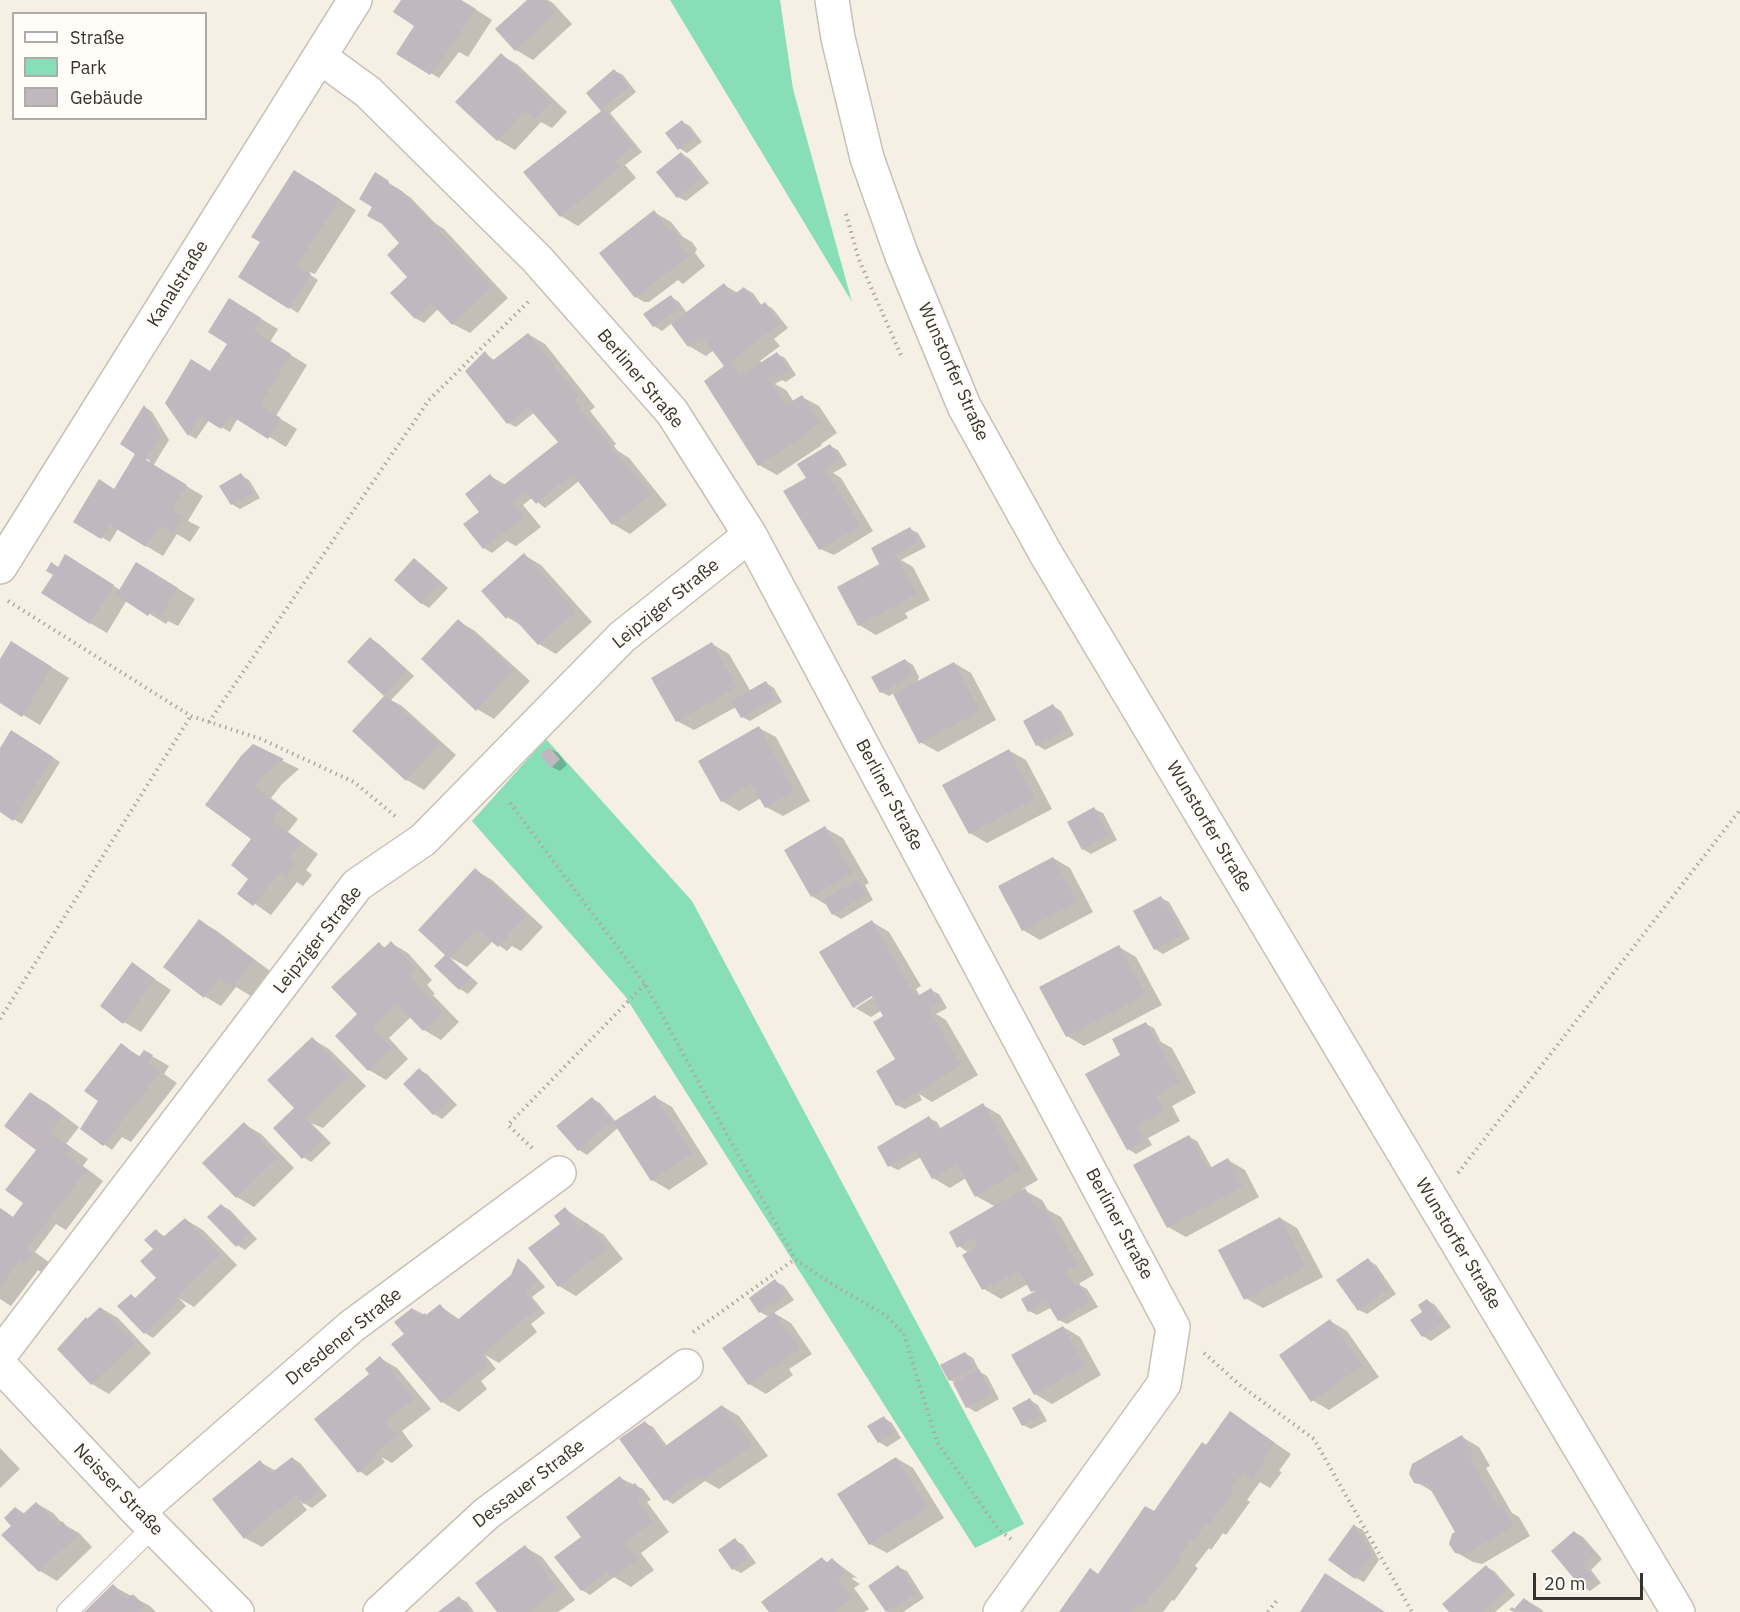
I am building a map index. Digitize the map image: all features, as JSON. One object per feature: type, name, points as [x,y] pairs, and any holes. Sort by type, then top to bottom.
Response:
[{"type":"street","name":"Kanalstraße","points":[[0,567],[355,0]]},
{"type":"street","name":"Wunstorfer Straße","points":[[832,0],[838,38],[867,158],[902,256],[964,406],[1046,554],[1678,1612]]},
{"type":"street","name":"Berliner Straße","points":[[320,57],[368,92],[537,259],[672,412],[750,535],[1173,1327]]},
{"type":"street","name":"Leipziger Straße","points":[[0,1355],[357,885],[423,840],[622,637],[750,535]]},
{"type":"street","name":"Dresdener Straße","points":[[145,1519],[352,1326],[559,1173]]},
{"type":"street","points":[[1000,1612],[1164,1384],[1173,1327]]},
{"type":"street","name":"Neisser Straße","points":[[0,1365],[145,1519],[237,1612]]},
{"type":"street","name":"Dessauer Straße","points":[[380,1612],[486,1514],[687,1366]]},
{"type":"lane","points":[[67,1612],[145,1519]]},
{"type":"path","points":[[209,722],[429,400],[553,277]]},
{"type":"path","points":[[0,596],[192,716],[261,739],[354,782],[423,840]]},
{"type":"path","points":[[0,1019],[192,716]]},
{"type":"path","points":[[486,774],[645,984],[795,1259],[830,1283],[885,1315],[903,1334],[937,1442],[999,1530],[1037,1559]]},
{"type":"path","points":[[1434,1204],[1740,810]]},
{"type":"path","points":[[559,1173],[508,1125],[645,984]]},
{"type":"path","points":[[687,1366],[672,1347],[795,1259]]},
{"type":"path","points":[[1173,1327],[1241,1386],[1314,1439],[1412,1612]]},
{"type":"path","points":[[1268,1612],[1278,1599]]},
{"type":"green space","points":[[670,0],[780,0],[793,89],[852,302]]},
{"type":"green space","points":[[546,739],[692,901],[1024,1524],[975,1548],[625,996],[472,821]]},
{"type":"building","points":[[401,0],[461,0],[476,9],[430,75],[396,54],[414,26],[393,12]]},
{"type":"building","points":[[527,0],[544,0],[555,13],[515,51],[495,29]]},
{"type":"building","points":[[501,53],[551,102],[534,119],[525,111],[497,141],[455,102]]},
{"type":"building","points":[[614,69],[629,87],[603,108],[634,147],[615,162],[620,168],[560,217],[523,172],[601,111],[586,93]]},
{"type":"building","points":[[682,120],[695,137],[678,150],[665,133]]},
{"type":"building","points":[[681,152],[702,178],[677,198],[656,172]]},
{"type":"building","points":[[294,170],[340,199],[297,266],[311,274],[289,309],[238,277],[260,242],[251,237]]},
{"type":"building","points":[[375,172],[402,191],[492,287],[452,325],[431,303],[415,319],[390,293],[407,277],[387,255],[399,243],[382,224],[367,216],[372,207],[359,199]]},
{"type":"building","points":[[654,210],[669,230],[674,230],[689,256],[635,298],[599,253]]},
{"type":"building","points":[[724,283],[733,295],[744,287],[759,306],[765,302],[780,323],[731,362],[740,376],[777,352],[789,370],[777,378],[774,375],[769,379],[786,405],[802,395],[821,423],[758,466],[704,381],[724,366],[702,337],[688,347],[671,324]]},
{"type":"building","points":[[671,295],[680,308],[653,327],[643,314]]},
{"type":"building","points":[[229,298],[261,318],[254,331],[291,354],[260,405],[281,418],[268,439],[230,415],[221,429],[200,416],[188,436],[165,403],[191,359],[210,371],[227,344],[208,332]]},
{"type":"building","points":[[528,333],[579,396],[574,401],[651,495],[612,525],[574,476],[568,478],[536,504],[526,492],[513,502],[524,517],[483,549],[463,524],[479,512],[465,494],[490,474],[501,487],[558,442],[528,407],[507,424],[465,371],[485,351],[492,361]]},
{"type":"building","points":[[144,405],[161,435],[146,460],[187,485],[172,510],[183,516],[173,533],[159,525],[146,547],[110,525],[101,539],[73,522],[99,479],[114,489],[135,454],[120,444]]},
{"type":"building","points":[[830,444],[840,460],[825,469],[860,526],[819,550],[783,491],[806,478],[797,464]]},
{"type":"building","points":[[241,473],[253,493],[231,505],[219,486]]},
{"type":"building","points":[[910,527],[918,542],[879,564],[871,548]]},
{"type":"building","points":[[524,553],[576,612],[538,645],[510,614],[506,619],[481,591]]},
{"type":"building","points":[[65,554],[114,585],[90,624],[41,593],[53,575],[46,571],[51,562],[58,567]]},
{"type":"building","points":[[896,555],[917,594],[858,626],[837,587]]},
{"type":"building","points":[[414,558],[441,582],[421,604],[394,580]]},
{"type":"building","points":[[136,562],[178,588],[160,618],[151,611],[148,616],[116,595]]},
{"type":"building","points":[[458,619],[514,670],[476,711],[421,659]]},
{"type":"building","points":[[370,637],[407,670],[385,695],[440,744],[406,781],[352,731],[384,696],[347,662]]},
{"type":"building","points":[[11,641],[52,667],[22,717],[0,703],[0,659]]},
{"type":"building","points":[[712,642],[737,687],[676,722],[651,678]]},
{"type":"building","points":[[905,659],[911,671],[910,677],[880,693],[871,677]]},
{"type":"building","points":[[954,662],[980,711],[919,744],[893,694]]},
{"type":"building","points":[[766,681],[775,698],[741,718],[731,701]]},
{"type":"building","points":[[1053,704],[1067,730],[1036,746],[1023,721]]},
{"type":"building","points":[[759,726],[794,791],[765,808],[751,784],[721,802],[698,761]]},
{"type":"building","points":[[11,730],[53,757],[13,821],[0,812],[0,748]]},
{"type":"building","points":[[253,744],[284,759],[265,774],[255,787],[282,808],[272,821],[302,843],[290,859],[296,864],[286,878],[280,873],[253,906],[237,894],[248,879],[231,865],[251,839],[205,805],[241,756]]},
{"type":"building","points":[[549,747],[560,759],[551,768],[540,755]]},
{"type":"building","points":[[1009,749],[1035,799],[969,834],[942,785]]},
{"type":"building","points":[[1094,807],[1109,835],[1082,850],[1067,822]]},
{"type":"building","points":[[825,826],[853,873],[811,897],[784,850]]},
{"type":"building","points":[[1053,857],[1077,902],[1022,931],[998,886]]},
{"type":"building","points":[[475,868],[526,916],[498,947],[477,929],[450,958],[471,978],[459,990],[434,966],[445,955],[418,930]]},
{"type":"building","points":[[857,880],[866,895],[832,915],[823,899]]},
{"type":"building","points":[[1161,896],[1183,935],[1154,950],[1133,911]]},
{"type":"building","points":[[199,919],[254,960],[233,988],[219,977],[204,998],[163,967]]},
{"type":"building","points":[[872,920],[916,997],[931,988],[940,1003],[929,1009],[961,1065],[896,1106],[876,1071],[895,1059],[873,1022],[883,1016],[872,996],[853,1008],[819,952]]},
{"type":"building","points":[[391,941],[416,970],[410,975],[418,983],[417,985],[443,1012],[423,1031],[397,1004],[373,1028],[392,1048],[368,1071],[335,1036],[357,1014],[331,987],[379,942],[384,948]]},
{"type":"building","points":[[1119,945],[1146,995],[1066,1037],[1039,987]]},
{"type":"building","points":[[132,962],[155,979],[123,1024],[100,1006]]},
{"type":"building","points":[[1146,1022],[1180,1083],[1156,1096],[1164,1111],[1137,1126],[1145,1141],[1127,1150],[1085,1074],[1120,1055],[1112,1039]]},
{"type":"building","points":[[312,1037],[349,1076],[306,1119],[324,1138],[302,1159],[273,1128],[294,1108],[267,1080]]},
{"type":"building","points":[[121,1043],[139,1057],[144,1050],[153,1055],[148,1063],[161,1072],[103,1146],[80,1129],[98,1101],[84,1091]]},
{"type":"building","points":[[419,1068],[450,1100],[433,1115],[403,1084]]},
{"type":"building","points":[[30,1092],[63,1116],[50,1132],[72,1148],[67,1155],[87,1170],[27,1248],[33,1253],[25,1264],[20,1260],[0,1288],[0,1208],[13,1217],[23,1203],[5,1190],[36,1150],[4,1126]]},
{"type":"building","points":[[655,1095],[692,1154],[651,1181],[613,1122]]},
{"type":"building","points":[[592,1097],[612,1121],[578,1151],[556,1126]]},
{"type":"building","points":[[983,1103],[1021,1170],[975,1197],[957,1164],[932,1179],[916,1151],[888,1167],[877,1147],[929,1116],[937,1130]]},
{"type":"building","points":[[244,1122],[278,1158],[236,1198],[202,1163]]},
{"type":"building","points":[[1189,1135],[1208,1169],[1228,1158],[1243,1187],[1167,1228],[1133,1165]]},
{"type":"building","points":[[1025,1188],[1037,1209],[1043,1206],[1078,1265],[1066,1271],[1074,1286],[1079,1283],[1090,1302],[1058,1321],[1046,1301],[1028,1312],[1021,1299],[1039,1289],[1031,1292],[1019,1271],[982,1290],[962,1255],[977,1246],[974,1238],[957,1248],[949,1232]]},
{"type":"building","points":[[221,1204],[250,1233],[236,1247],[207,1217]]},
{"type":"building","points":[[565,1207],[581,1228],[587,1223],[607,1249],[558,1287],[528,1248],[560,1224],[554,1216]]},
{"type":"building","points":[[1280,1217],[1306,1267],[1244,1300],[1218,1250]]},
{"type":"building","points":[[185,1218],[221,1255],[176,1298],[179,1301],[144,1334],[117,1306],[131,1294],[135,1298],[156,1278],[140,1261],[153,1249],[144,1240],[156,1229],[163,1237]]},
{"type":"building","points":[[518,1258],[538,1282],[525,1292],[538,1308],[481,1355],[489,1364],[441,1403],[391,1344],[404,1334],[394,1322],[412,1308],[420,1317],[440,1304],[455,1322],[511,1275]]},
{"type":"building","points":[[1368,1258],[1389,1289],[1358,1311],[1336,1280]]},
{"type":"building","points":[[775,1279],[786,1295],[759,1313],[749,1298]]},
{"type":"building","points":[[1427,1299],[1444,1322],[1422,1337],[1410,1320],[1422,1312],[1418,1305]]},
{"type":"building","points":[[100,1307],[135,1343],[91,1385],[57,1349],[86,1317],[87,1319]]},
{"type":"building","points":[[774,1312],[800,1349],[748,1385],[722,1348]]},
{"type":"building","points":[[1330,1319],[1362,1366],[1311,1402],[1279,1355]]},
{"type":"building","points":[[1063,1326],[1085,1366],[1034,1395],[1011,1355]]},
{"type":"building","points":[[965,1352],[974,1368],[949,1381],[940,1365]]},
{"type":"building","points":[[380,1356],[414,1399],[386,1421],[397,1435],[375,1453],[377,1457],[358,1473],[314,1419],[369,1374],[365,1369]]},
{"type":"building","points":[[979,1369],[992,1394],[966,1408],[953,1383]]},
{"type":"building","points":[[1030,1398],[1040,1416],[1022,1426],[1012,1408]]},
{"type":"building","points":[[722,1405],[752,1446],[701,1480],[698,1476],[664,1501],[619,1439],[645,1421],[664,1447]]},
{"type":"building","points":[[1230,1411],[1275,1443],[1253,1480],[1243,1472],[1230,1489],[1234,1492],[1208,1526],[1206,1524],[1194,1541],[1191,1540],[1179,1556],[1182,1557],[1143,1607],[1138,1603],[1132,1612],[1059,1612],[1090,1568],[1098,1574],[1145,1506],[1154,1511],[1202,1442],[1206,1445]]},
{"type":"building","points":[[884,1416],[894,1433],[878,1443],[867,1426]]},
{"type":"building","points":[[1462,1435],[1474,1456],[1470,1458],[1484,1483],[1498,1507],[1502,1505],[1514,1526],[1464,1555],[1455,1553],[1449,1544],[1455,1532],[1427,1483],[1424,1485],[1414,1483],[1409,1474],[1412,1464]]},
{"type":"building","points":[[292,1457],[320,1491],[303,1504],[296,1495],[244,1539],[212,1499],[260,1460],[270,1474]]},
{"type":"building","points":[[896,1457],[928,1508],[869,1545],[837,1494]]},
{"type":"building","points":[[620,1476],[628,1488],[635,1483],[644,1495],[637,1500],[653,1522],[625,1543],[638,1560],[613,1578],[607,1572],[581,1591],[554,1557],[581,1537],[566,1517]]},
{"type":"building","points":[[36,1502],[58,1525],[62,1521],[76,1537],[39,1572],[1,1535],[11,1526],[4,1518],[15,1507],[23,1514]]},
{"type":"building","points":[[1354,1524],[1372,1555],[1355,1579],[1328,1560]]},
{"type":"building","points":[[1574,1531],[1595,1554],[1583,1565],[1594,1578],[1581,1587],[1551,1551]]},
{"type":"building","points":[[735,1538],[749,1558],[732,1570],[718,1550]]},
{"type":"building","points":[[525,1545],[558,1589],[529,1612],[497,1612],[475,1583]]},
{"type":"building","points":[[822,1557],[826,1563],[832,1558],[839,1565],[845,1573],[838,1578],[853,1598],[834,1612],[769,1612],[761,1602]]},
{"type":"building","points":[[898,1565],[917,1593],[886,1612],[868,1586]]},
{"type":"building","points":[[1486,1565],[1507,1590],[1482,1612],[1449,1612],[1442,1604]]},
{"type":"building","points":[[1325,1573],[1385,1612],[1300,1612]]},
{"type":"building","points":[[113,1584],[127,1599],[133,1594],[145,1606],[139,1612],[84,1612]]},
{"type":"building","points":[[459,1596],[471,1612],[438,1612],[443,1608]]},
{"type":"building","points":[[1524,1598],[1541,1612],[1509,1610],[1512,1607],[1514,1609]]}]
